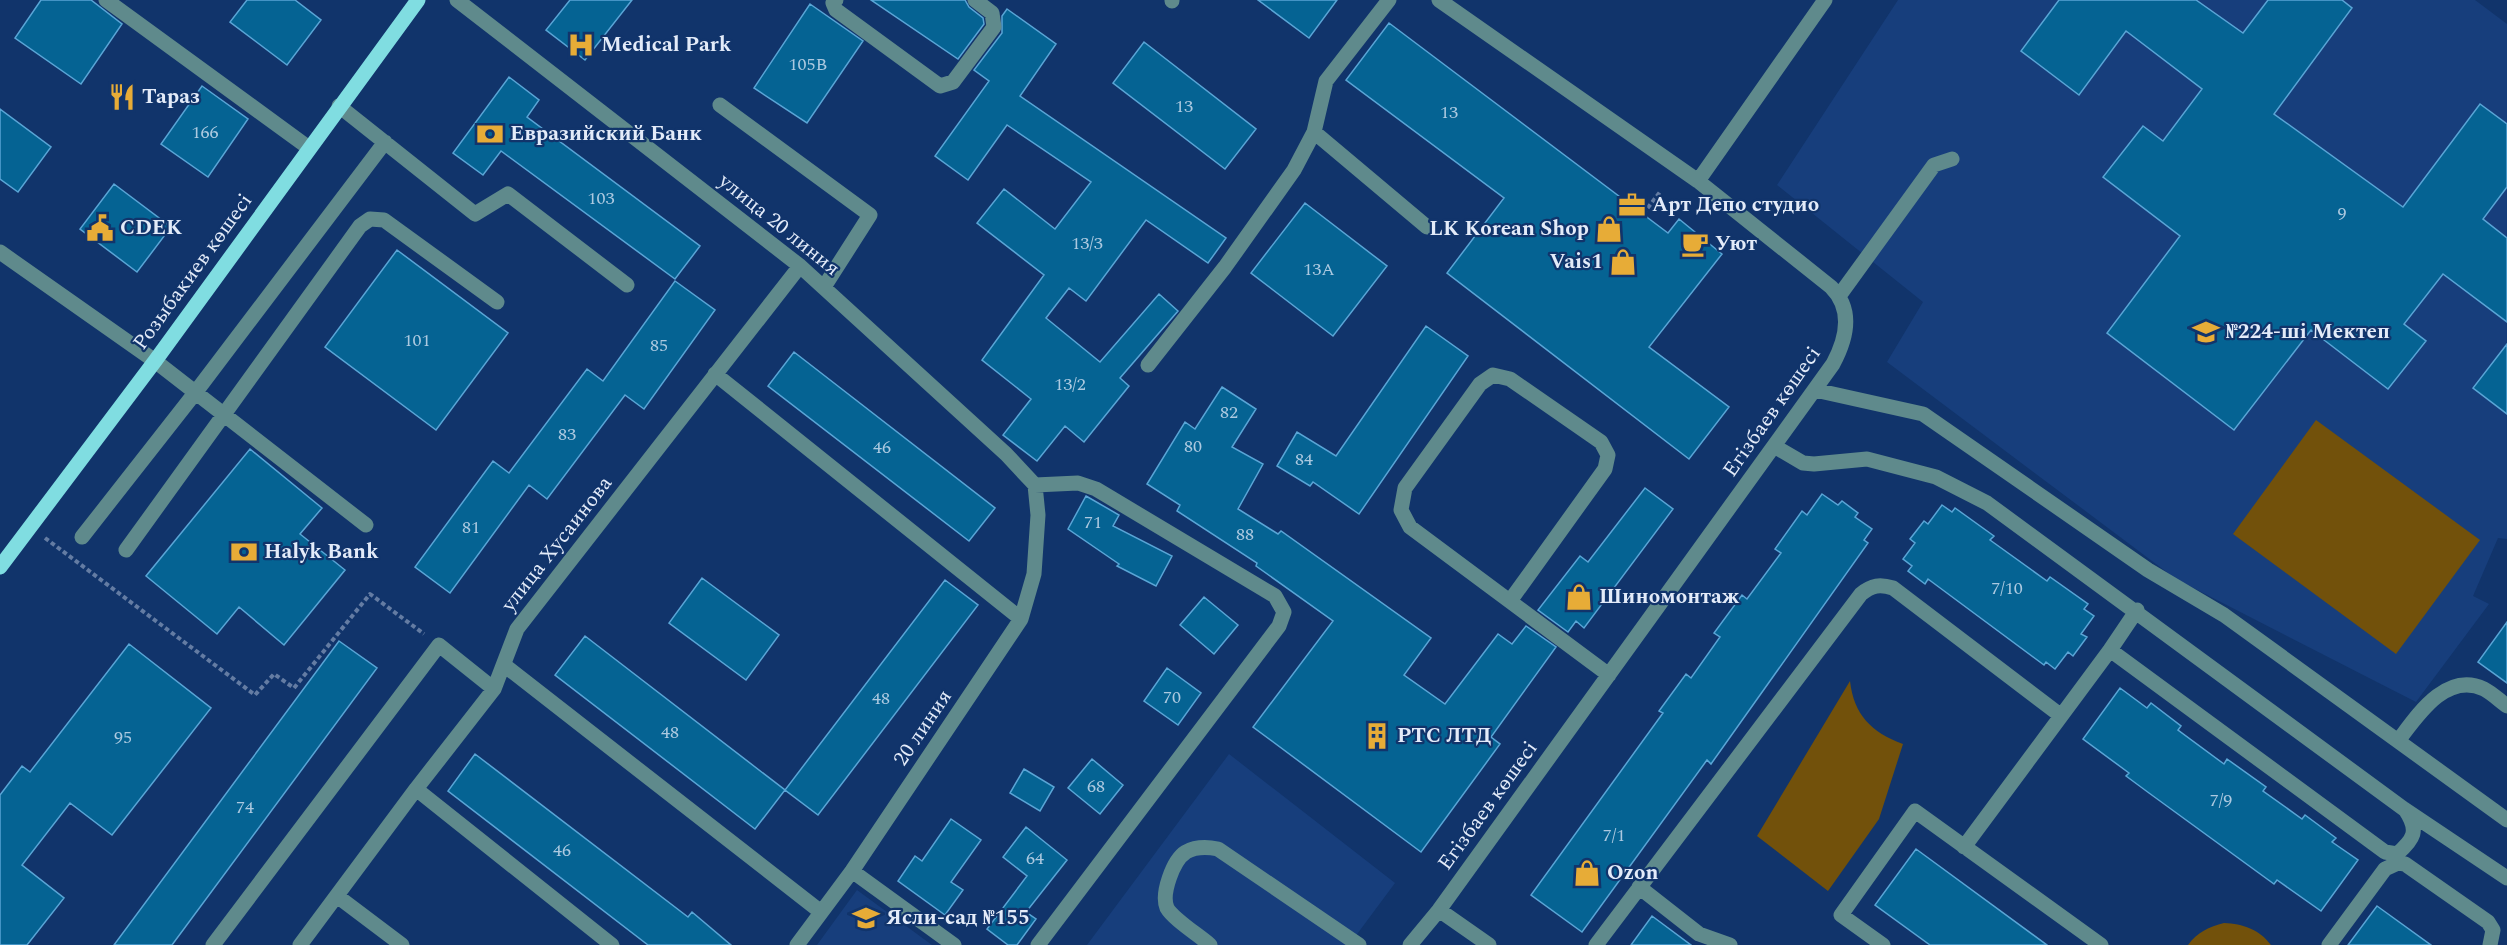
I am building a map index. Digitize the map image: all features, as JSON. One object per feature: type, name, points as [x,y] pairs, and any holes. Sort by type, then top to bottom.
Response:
[{"type":"main road","name":"Розыбакиев көшесі","points":[[0,567],[155,361],[418,0]]},
{"type":"street","points":[[106,0],[309,148]]},
{"type":"street","name":"улица 20 линия","points":[[457,0],[800,266],[1006,454],[1035,485]]},
{"type":"street","points":[[836,0],[833,3],[836,10],[940,86],[953,82],[993,27],[992,13],[975,0]]},
{"type":"street","points":[[1148,365],[1225,267],[1294,170],[1314,132],[1326,81],[1389,0]]},
{"type":"street","points":[[1439,0],[1698,181],[1839,296],[1934,165],[1952,159]]},
{"type":"street","points":[[1698,181],[1825,0]]},
{"type":"street","points":[[720,105],[870,215],[824,287]]},
{"type":"street","points":[[339,106],[475,213],[508,194],[627,285]]},
{"type":"street","points":[[1314,132],[1427,227]]},
{"type":"street","points":[[82,537],[195,393],[385,142]]},
{"type":"street","points":[[126,550],[360,226],[370,219],[384,220],[497,302]]},
{"type":"street","points":[[0,252],[155,361],[366,525]]},
{"type":"street","name":"улица Хусаинова","points":[[300,945],[494,689],[517,629],[800,266]]},
{"type":"street","name":"Егізбаев көшесі","points":[[1410,945],[1439,910],[1833,364],[1843,344],[1845,328],[1845,305],[1839,296]]},
{"type":"street","points":[[716,374],[1021,619]]},
{"type":"street","points":[[1510,601],[1605,469],[1608,455],[1601,442],[1583,429],[1510,380],[1493,375],[1480,384],[1405,488],[1401,510],[1410,526],[1510,601],[1609,675]]},
{"type":"street","points":[[1815,390],[1923,414],[2148,570],[2224,615],[2507,820]]},
{"type":"street","points":[[1774,446],[1803,463],[1867,459],[1936,477],[1987,502],[2137,610],[2404,809],[2507,878]]},
{"type":"street","points":[[1035,485],[1078,483],[1096,489],[1275,596],[1284,612],[1279,627],[1038,945]]},
{"type":"street","name":"20 линия","points":[[796,945],[852,871],[1021,619],[1034,574],[1038,514],[1035,485]]},
{"type":"street","points":[[1596,945],[1861,594],[1870,586],[1882,585],[1893,588],[2060,715]]},
{"type":"street","points":[[1964,846],[2110,650],[2137,610]]},
{"type":"street","points":[[213,945],[439,645],[494,689]]},
{"type":"street","points":[[2110,650],[2385,852],[2397,854],[2413,836],[2413,822],[2404,809]]},
{"type":"street","points":[[504,665],[821,912]]},
{"type":"street","points":[[2398,741],[2435,696],[2452,688],[2469,685],[2484,689],[2507,706]]},
{"type":"street","points":[[416,789],[612,945]]},
{"type":"street","points":[[1883,945],[1840,915],[1915,812],[2101,945]]},
{"type":"street","points":[[1210,945],[1168,911],[1165,903],[1170,873],[1185,852],[1206,846],[1218,849],[1359,945]]},
{"type":"street","points":[[2329,945],[2385,869],[2398,863],[2405,864],[2488,922],[2493,930],[2490,945]]},
{"type":"street","points":[[852,871],[954,945]]},
{"type":"street","points":[[1639,887],[1699,934],[1730,945]]},
{"type":"street","points":[[337,896],[402,945]]},
{"type":"street","points":[[1439,910],[1489,945]]},
{"type":"path","points":[[1643,214],[1660,192]]},
{"type":"path","points":[[30,527],[255,696],[274,674],[294,688],[370,594],[439,645]]},
{"type":"shaded area","name":"№224-ші Мектеп","points":[[1898,0],[2475,0],[2507,24],[2507,539],[2498,538],[2473,596],[2489,604],[2416,702],[2176,579],[1887,362],[1923,302],[1777,185]]},
{"type":"shaded area","points":[[2316,420],[2480,540],[2396,654],[2233,534]]},
{"type":"shaded area","points":[[1850,681],[1855,704],[1866,721],[1882,734],[1903,744],[1879,819],[1828,891],[1757,836]]},
{"type":"shaded area","points":[[1229,754],[1395,883],[1349,945],[1087,945]]},
{"type":"shaded area","name":"Ясли-сад №155","points":[[857,890],[932,945],[817,945]]},
{"type":"shaded area","points":[[2224,923],[2250,928],[2271,945],[2188,945],[2204,931]]},
{"type":"building","points":[[41,0],[91,0],[122,24],[81,84],[15,38]]},
{"type":"building","points":[[247,0],[295,0],[321,20],[287,65],[230,22]]},
{"type":"building","name":"Medical Park","points":[[570,0],[632,0],[585,60],[546,30]]},
{"type":"building","points":[[871,0],[965,0],[969,7],[983,18],[984,24],[958,59]]},
{"type":"building","points":[[1258,0],[1337,0],[1309,38]]},
{"type":"building","points":[[2059,0],[2196,0],[2243,33],[2268,0],[2342,0],[2352,8],[2274,114],[2403,207],[2480,104],[2507,124],[2507,187],[2483,219],[2507,238],[2507,322],[2443,274],[2404,324],[2426,341],[2388,389],[2311,330],[2234,430],[2107,333],[2180,236],[2103,177],[2143,126],[2163,141],[2202,89],[2126,31],[2079,95],[2021,51]]},
{"type":"building","points":[[810,4],[863,41],[807,123],[754,88]]},
{"type":"building","points":[[1007,9],[1056,44],[1020,96],[1226,238],[1208,263],[1146,220],[1086,301],[1069,288],[1046,318],[1100,362],[1159,294],[1178,311],[1120,378],[1129,386],[1084,442],[1065,426],[1037,461],[1003,435],[1031,399],[982,360],[1044,275],[977,223],[1004,189],[1055,229],[1091,182],[1007,125],[968,180],[935,156],[989,81],[974,70],[1002,33],[1002,16]]},
{"type":"building","points":[[1389,23],[1668,233],[1679,219],[1722,254],[1649,347],[1729,407],[1689,459],[1447,273],[1504,198],[1346,80]]},
{"type":"building","points":[[1144,42],[1256,129],[1225,169],[1113,83]]},
{"type":"building","points":[[509,77],[539,100],[527,117],[700,246],[675,279],[501,151],[483,175],[453,153]]},
{"type":"building","points":[[202,86],[248,119],[208,177],[161,144]]},
{"type":"building","points":[[0,109],[51,147],[18,192],[0,179]]},
{"type":"building","points":[[114,184],[171,227],[137,272],[80,229]]},
{"type":"building","points":[[1305,203],[1387,266],[1333,336],[1251,273]]},
{"type":"building","points":[[397,250],[508,333],[436,430],[325,347]]},
{"type":"building","points":[[675,281],[715,310],[644,409],[625,395],[547,499],[529,485],[450,593],[415,567],[493,461],[509,473],[587,369],[603,381]]},
{"type":"building","points":[[1426,326],[1468,356],[1359,514],[1313,482],[1310,486],[1277,466],[1297,432],[1336,456]]},
{"type":"building","points":[[2507,344],[2507,414],[2473,388]]},
{"type":"building","points":[[794,352],[995,508],[969,541],[768,386]]},
{"type":"building","points":[[1222,387],[1256,409],[1232,447],[1263,464],[1238,509],[1278,534],[1281,531],[1431,638],[1404,675],[1445,704],[1498,634],[1512,644],[1526,626],[1556,647],[1491,737],[1500,744],[1421,852],[1253,727],[1333,621],[1256,566],[1257,563],[1177,511],[1180,505],[1147,484],[1185,422],[1195,429]]},
{"type":"building","name":"Halyk Bank","points":[[250,449],[322,508],[300,534],[345,570],[284,645],[239,607],[217,634],[146,576]]},
{"type":"building","points":[[1645,488],[1673,509],[1584,628],[1576,621],[1568,632],[1538,610],[1580,556],[1588,562]]},
{"type":"building","points":[[1822,494],[1838,505],[1842,501],[1858,513],[1855,517],[1872,529],[1864,540],[1868,543],[1711,764],[1707,760],[1582,932],[1531,895],[1663,713],[1659,711],[1686,674],[1691,678],[1720,637],[1714,633],[1742,595],[1747,599],[1781,553],[1775,549],[1802,511],[1807,515]]},
{"type":"building","points":[[1086,496],[1119,515],[1113,526],[1172,556],[1156,586],[1117,566],[1119,564],[1068,529]]},
{"type":"building","points":[[1942,505],[1952,512],[1955,508],[1994,536],[1990,540],[2047,581],[2050,577],[2088,604],[2084,609],[2094,616],[2081,634],[2087,637],[2073,656],[2068,652],[2055,669],[2046,662],[2044,665],[1928,579],[1925,584],[1908,571],[1912,566],[1903,559],[1915,543],[1910,539],[1924,521],[1928,524]]},
{"type":"building","points":[[702,578],[779,635],[746,680],[669,623]]},
{"type":"building","points":[[945,580],[978,605],[818,815],[785,790]]},
{"type":"building","points":[[1204,597],[1238,625],[1214,654],[1180,625]]},
{"type":"building","points":[[2507,622],[2507,683],[2478,662]]},
{"type":"building","points":[[585,636],[785,790],[755,829],[555,675]]},
{"type":"building","points":[[339,641],[377,668],[172,945],[114,945]]},
{"type":"building","points":[[129,644],[211,708],[112,835],[70,803],[22,865],[64,898],[27,945],[0,945],[0,795],[22,766],[30,772]]},
{"type":"building","points":[[1167,668],[1201,693],[1178,725],[1144,701]]},
{"type":"building","points":[[2120,688],[2147,708],[2151,703],[2181,726],[2178,730],[2224,764],[2227,759],[2266,787],[2263,791],[2302,819],[2305,815],[2336,838],[2332,842],[2358,860],[2321,911],[2277,880],[2274,884],[2126,776],[2129,773],[2083,739]]},
{"type":"building","points":[[475,754],[688,917],[692,912],[731,945],[648,945],[448,791]]},
{"type":"building","points":[[1092,759],[1123,785],[1100,814],[1068,788]]},
{"type":"building","points":[[1024,769],[1054,787],[1040,811],[1010,793]]},
{"type":"building","points":[[951,819],[981,840],[951,882],[963,890],[945,915],[898,881],[915,856],[922,861]]},
{"type":"building","points":[[1026,827],[1067,860],[1026,912],[1036,919],[1017,945],[1008,945],[987,929],[1027,876],[1003,857]]},
{"type":"building","points":[[1916,849],[2047,945],[1930,945],[1875,905]]},
{"type":"building","points":[[2377,906],[2431,945],[2348,945]]},
{"type":"building","points":[[1652,916],[1691,945],[1631,945]]},
{"type":"place","name":"Medical Park","points":[[581,45]]},
{"type":"place","name":"Тараз","points":[[122,97]]},
{"type":"place","name":"Евразийский Банк","points":[[490,134]]},
{"type":"place","name":"Арт Депо студио","points":[[1632,205]]},
{"type":"place","name":"CDEK","points":[[100,228]]},
{"type":"place","name":"LK Korean Shop","points":[[1609,229]]},
{"type":"place","name":"Уют","points":[[1695,244]]},
{"type":"place","name":"Vais1","points":[[1623,262]]},
{"type":"place","name":"№224-ші Мектеп","points":[[2206,332]]},
{"type":"place","name":"Halyk Bank","points":[[244,552]]},
{"type":"place","name":"Шиномонтаж","points":[[1579,597]]},
{"type":"place","name":"РТС ЛТД","points":[[1377,736]]},
{"type":"place","name":"Ozon","points":[[1587,873]]},
{"type":"place","name":"Ясли-сад №155","points":[[866,918]]}]
